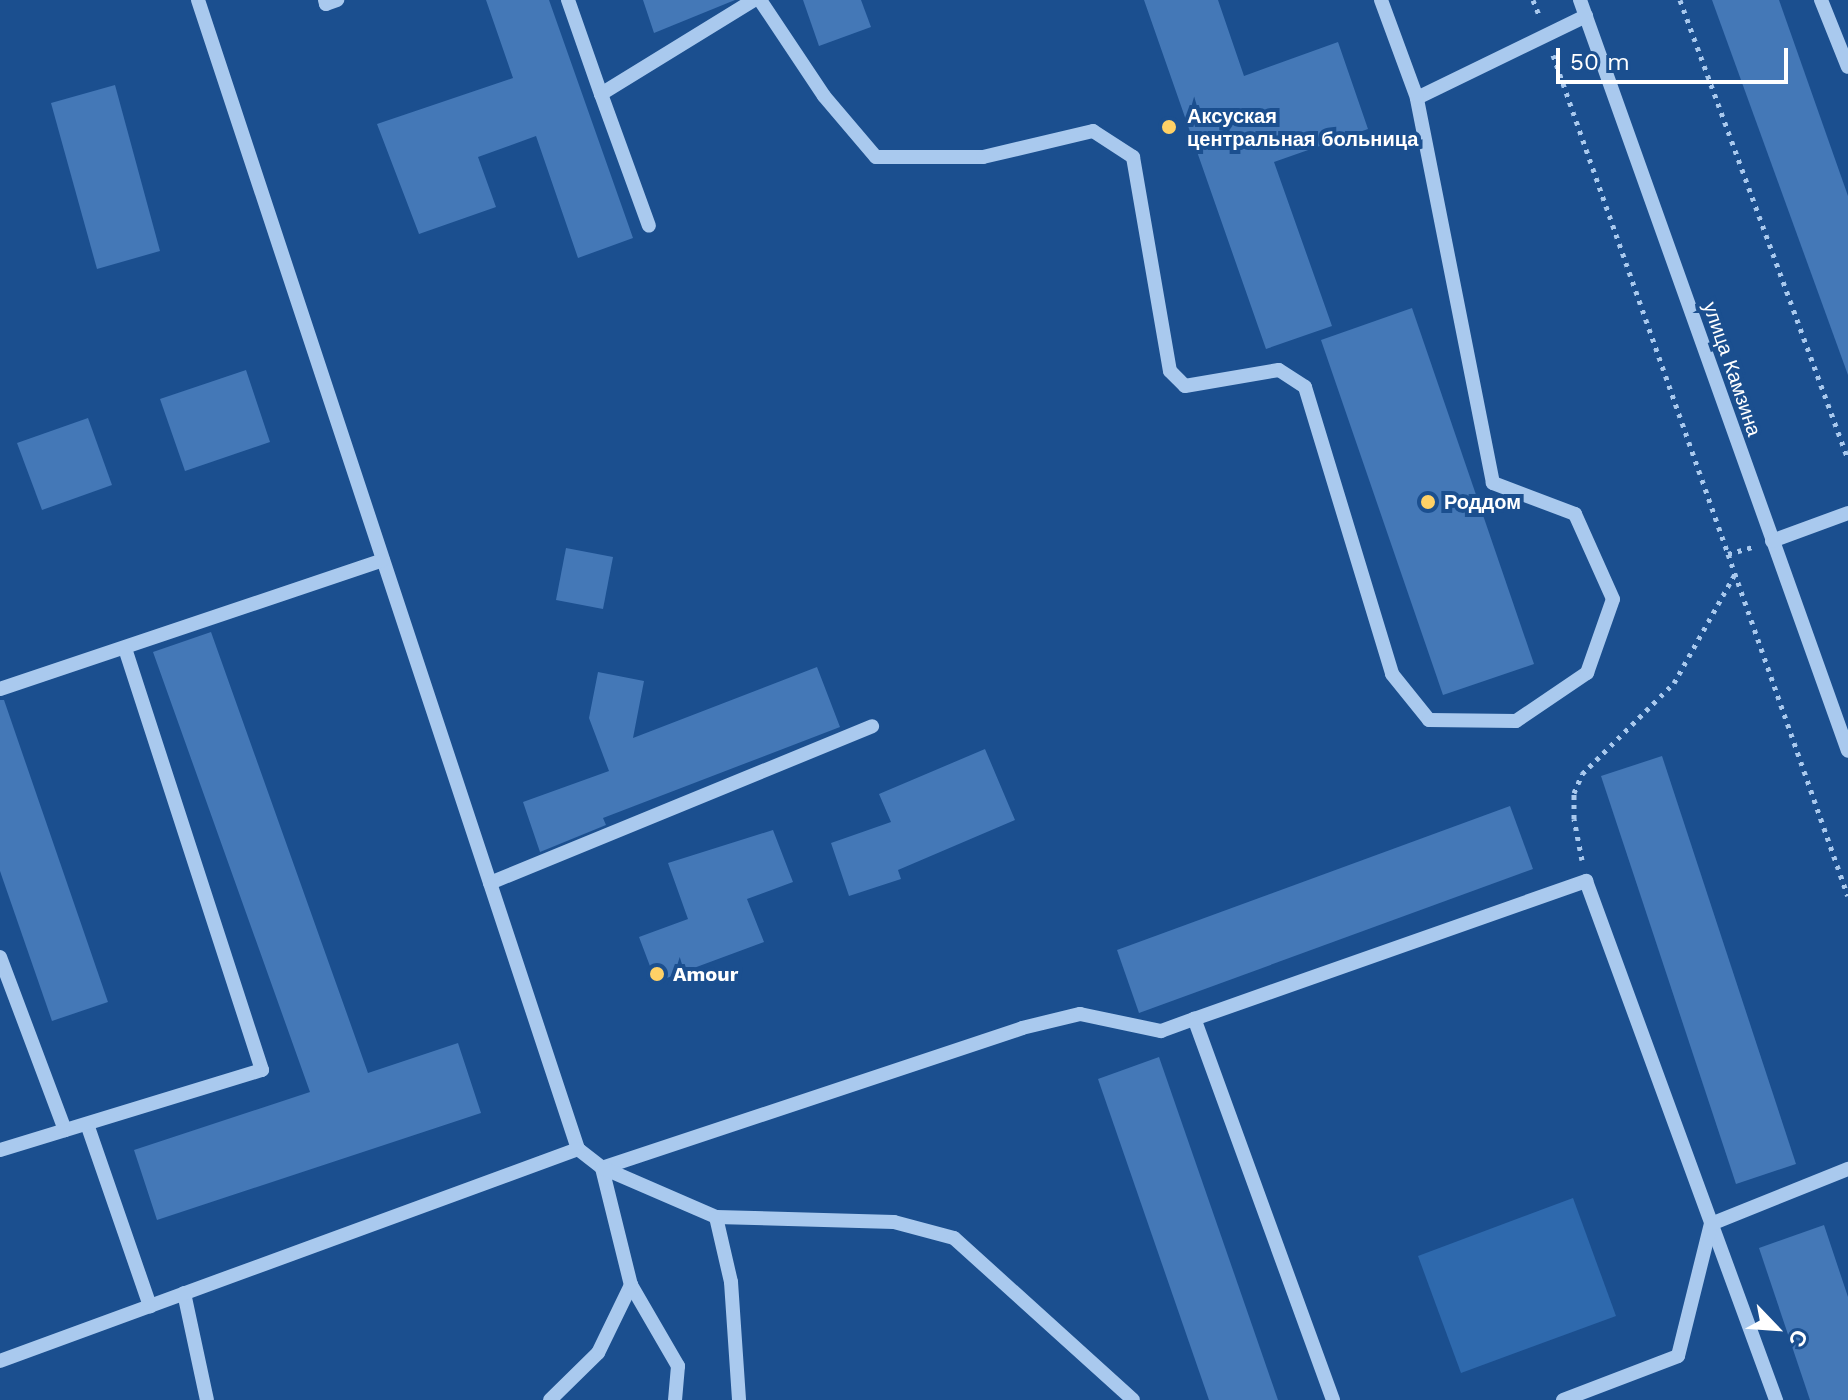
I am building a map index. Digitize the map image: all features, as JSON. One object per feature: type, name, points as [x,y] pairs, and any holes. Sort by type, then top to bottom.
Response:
[{"type":"street","points":[[198,0],[578,1149],[602,1168],[716,1217],[894,1222],[954,1238],[1133,1400]]},
{"type":"street","points":[[325,0],[326,4],[337,0]]},
{"type":"street","points":[[568,0],[649,226]]},
{"type":"street","points":[[601,94],[754,0]]},
{"type":"street","points":[[760,0],[824,96],[876,157],[983,157],[1093,131],[1133,157],[1170,371],[1185,386],[1279,370],[1305,387],[1392,674],[1429,720],[1516,721],[1587,673],[1613,599],[1575,514],[1493,483],[1417,98],[1381,0]]},
{"type":"street","name":"улица Камзина","points":[[1580,0],[1848,751]]},
{"type":"street","points":[[1821,0],[1848,67]]},
{"type":"street","points":[[1417,98],[1545,32],[1586,16]]},
{"type":"street","points":[[1772,541],[1848,513]]},
{"type":"street","points":[[0,689],[383,560]]},
{"type":"street","points":[[0,1150],[262,1070],[125,648]]},
{"type":"street","points":[[490,883],[872,726]]},
{"type":"street","points":[[602,1168],[1022,1028],[1080,1014],[1161,1031],[1586,881],[1776,1400]]},
{"type":"street","points":[[0,957],[65,1130]]},
{"type":"street","points":[[1194,1019],[1333,1400]]},
{"type":"street","points":[[87,1124],[150,1306]]},
{"type":"street","points":[[0,1361],[578,1149]]},
{"type":"street","points":[[602,1168],[631,1285],[678,1366],[675,1400]]},
{"type":"street","points":[[1711,1224],[1848,1169]]},
{"type":"street","points":[[716,1217],[731,1282],[739,1400]]},
{"type":"street","points":[[1563,1400],[1678,1356],[1711,1224]]},
{"type":"street","points":[[550,1400],[598,1353],[631,1285]]},
{"type":"street","points":[[184,1293],[207,1400]]},
{"type":"path","points":[[1533,0],[1848,896]]},
{"type":"path","points":[[1680,0],[1848,458]]},
{"type":"path","points":[[1728,554],[1772,541]]},
{"type":"path","points":[[1586,881],[1574,819],[1574,793],[1582,774],[1674,683],[1736,572]]},
{"type":"shaded area","points":[[1573,1198],[1616,1316],[1461,1373],[1418,1256]]},
{"type":"building","points":[[486,0],[549,0],[633,238],[578,258],[536,136],[478,157],[496,207],[419,234],[377,124],[513,78]]},
{"type":"building","points":[[643,0],[735,0],[654,33]]},
{"type":"building","points":[[803,0],[861,0],[871,27],[819,46]]},
{"type":"building","name":"Аксуская центральная больница","points":[[1144,0],[1218,0],[1244,76],[1338,42],[1368,129],[1274,162],[1332,326],[1266,349]]},
{"type":"building","points":[[1712,0],[1779,0],[1848,196],[1848,375]]},
{"type":"building","points":[[115,85],[160,251],[97,269],[51,103]]},
{"type":"building","name":"Роддом","points":[[1412,308],[1534,664],[1443,695],[1321,340]]},
{"type":"building","points":[[246,370],[270,442],[185,471],[160,399]]},
{"type":"building","points":[[88,418],[112,485],[42,510],[17,443]]},
{"type":"building","points":[[566,548],[613,557],[603,609],[556,600]]},
{"type":"building","points":[[211,632],[368,1073],[458,1043],[481,1113],[157,1220],[134,1150],[310,1092],[153,652]]},
{"type":"building","points":[[817,667],[840,727],[603,818],[606,825],[540,852],[523,802],[609,771],[589,718],[598,672],[644,681],[633,738]]},
{"type":"building","points":[[0,700],[4,700],[108,1002],[52,1021],[0,871]]},
{"type":"building","points":[[985,749],[1015,820],[898,870],[901,879],[849,896],[831,843],[891,822],[879,794]]},
{"type":"building","points":[[1662,756],[1796,1164],[1736,1184],[1601,776]]},
{"type":"building","points":[[1510,806],[1533,869],[1139,1013],[1117,950]]},
{"type":"building","points":[[773,830],[793,882],[747,899],[764,942],[656,982],[639,937],[688,919],[668,863]]},
{"type":"building","points":[[1159,1057],[1278,1400],[1209,1400],[1098,1079]]},
{"type":"building","points":[[1824,1225],[1848,1297],[1848,1400],[1810,1400],[1759,1248]]},
{"type":"place","name":"Аксуская центральная больница","points":[[1169,127]]},
{"type":"place","name":"Роддом","points":[[1428,502]]},
{"type":"place","name":"Amour","points":[[657,974]]}]
